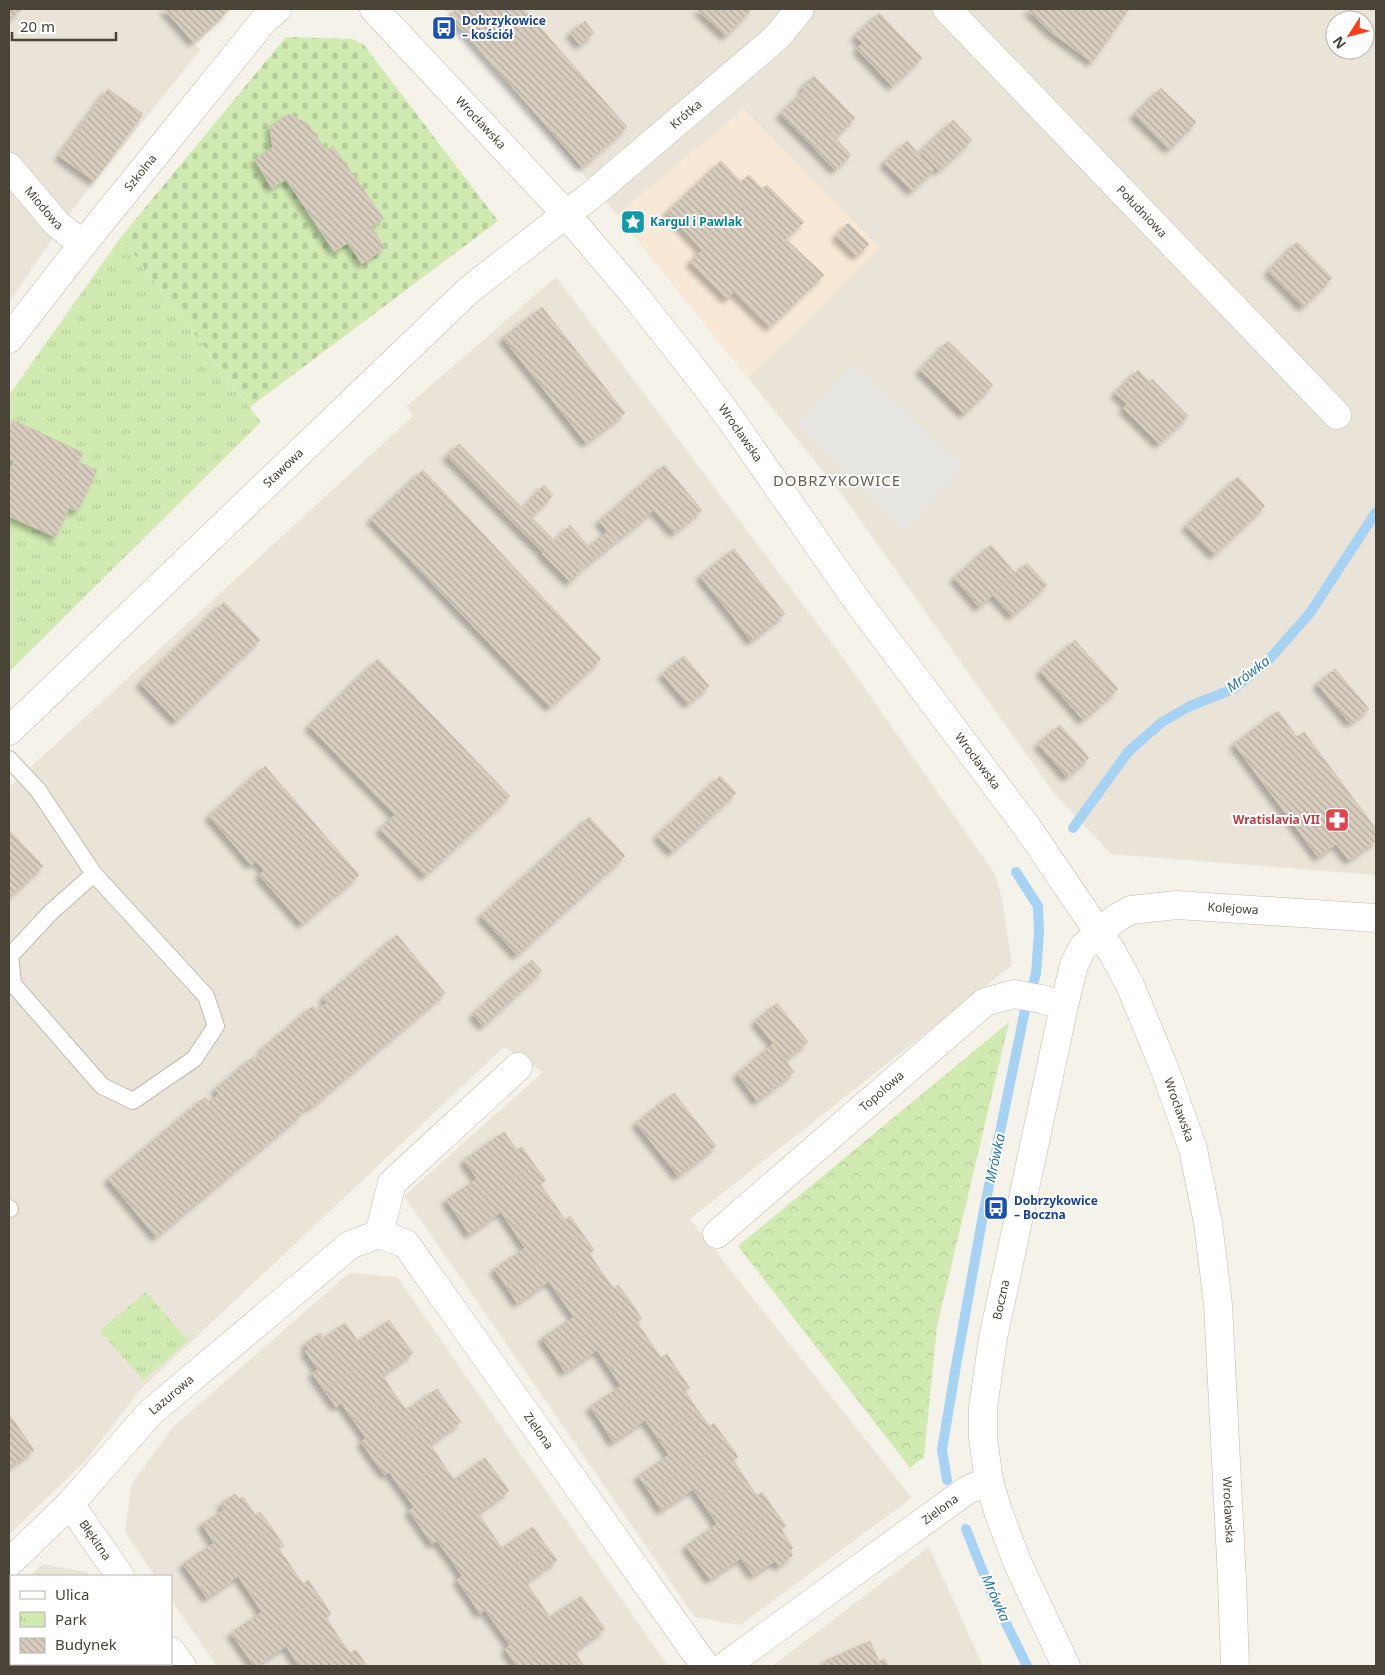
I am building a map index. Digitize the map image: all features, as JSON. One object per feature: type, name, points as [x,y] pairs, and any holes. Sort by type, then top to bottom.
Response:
[{"type":"street","name":"Szkolna","points":[[9,339],[82,244],[265,19],[277,9]]},
{"type":"street","name":"Wrocławska","points":[[374,9],[566,214],[633,293],[727,414],[858,602],[1028,826],[1099,933],[1130,985],[1165,1070],[1193,1149],[1208,1224],[1218,1313],[1235,1666]]},
{"type":"street","name":"Krótka","points":[[566,214],[589,197],[777,37],[800,9]]},
{"type":"street","name":"Południowa","points":[[947,9],[1337,415]]},
{"type":"street","name":"Miodowa","points":[[9,167],[57,224],[82,244]]},
{"type":"street","name":"Stawowa","points":[[9,731],[469,290],[566,214]]},
{"type":"street","name":"Kolejowa","points":[[1099,933],[1115,919],[1131,910],[1177,905],[1376,918]]},
{"type":"street","name":"Boczna","points":[[1066,1666],[1018,1562],[998,1511],[989,1481],[983,1438],[983,1408],[993,1338],[1053,1002],[1083,947],[1099,933]]},
{"type":"street","name":"Topolowa","points":[[717,1234],[985,1002],[1014,994],[1053,1002]]},
{"type":"street","points":[[379,1234],[392,1183],[518,1067]]},
{"type":"street","name":"Zielona","points":[[379,1234],[406,1244],[705,1666]]},
{"type":"street","name":"Lazurowa","points":[[9,1563],[70,1504],[150,1413],[350,1245],[379,1234]]},
{"type":"street","name":"Zielona","points":[[725,1666],[967,1490],[989,1481]]},
{"type":"street","name":"Błękitna","points":[[70,1504],[119,1575]]},
{"type":"street","points":[[172,1652],[182,1666]]},
{"type":"lane","points":[[9,759],[38,790],[94,874],[206,996],[216,1026],[194,1059],[134,1101],[102,1086],[13,984],[10,956],[51,912],[94,874]]},
{"type":"shaded area","points":[[9,9],[231,9],[195,45],[201,49],[76,205],[9,302]]},
{"type":"shaded area","points":[[445,9],[1376,9],[1376,875],[1111,854],[1053,792],[846,500],[617,215]]},
{"type":"shaded area","points":[[744,109],[880,248],[748,378],[617,215]]},
{"type":"shaded area","points":[[556,277],[847,663],[995,874],[1002,898],[1012,965],[690,1219],[912,1498],[740,1625],[695,1617],[404,1196],[543,1072],[504,1047],[139,1391],[87,1459],[9,1535],[9,787],[413,416],[406,407]]},
{"type":"shaded area","points":[[852,364],[963,466],[904,531],[799,424]]},
{"type":"shaded area","points":[[349,1273],[397,1277],[668,1666],[217,1666],[172,1601],[172,1575],[154,1575],[125,1532],[131,1485],[173,1427]]},
{"type":"shaded area","points":[[929,1547],[983,1666],[772,1666]]},
{"type":"shaded area","points":[[43,1564],[87,1572],[89,1575],[31,1575]]},
{"type":"shaded area","points":[[9,1597],[10,1665],[152,1666],[9,1666]]},
{"type":"green space","points":[[286,37],[352,39],[364,45],[498,221],[250,407],[121,237]]},
{"type":"green space","points":[[121,237],[261,422],[9,672],[9,395]]},
{"type":"green space","points":[[1009,1022],[937,1327],[924,1457],[910,1468],[738,1246]]},
{"type":"green space","points":[[146,1292],[188,1341],[143,1380],[100,1331]]},
{"type":"building","points":[[9,9],[22,9],[9,20]]},
{"type":"building","points":[[164,9],[226,9],[228,11],[193,42]]},
{"type":"building","points":[[457,9],[524,9],[627,127],[582,167],[450,16]]},
{"type":"building","points":[[697,9],[752,9],[726,36]]},
{"type":"building","points":[[1027,9],[1070,9],[1052,33]]},
{"type":"building","points":[[1070,9],[1129,9],[1092,62],[1052,33]]},
{"type":"building","points":[[879,13],[922,58],[892,86],[857,49],[862,43],[855,36]]},
{"type":"building","points":[[585,21],[594,33],[580,45],[570,33]]},
{"type":"building","points":[[814,76],[855,118],[835,138],[831,133],[815,149],[780,114],[805,90],[802,88]]},
{"type":"building","points":[[1161,88],[1196,122],[1169,149],[1134,115]]},
{"type":"building","points":[[108,89],[143,114],[94,181],[59,156]]},
{"type":"building","points":[[289,114],[308,124],[326,151],[333,146],[384,219],[371,227],[385,248],[362,264],[348,243],[334,251],[286,179],[272,188],[255,160],[273,147],[270,127]]},
{"type":"building","points":[[953,120],[972,140],[939,171],[920,152]]},
{"type":"building","points":[[831,133],[851,155],[835,170],[815,149]]},
{"type":"building","points":[[907,141],[934,170],[912,191],[884,163]]},
{"type":"building","points":[[721,161],[741,182],[749,175],[762,189],[767,185],[804,222],[786,239],[824,275],[770,327],[734,292],[727,299],[690,262],[702,250],[667,212]]},
{"type":"building","points":[[848,223],[869,244],[857,256],[836,236]]},
{"type":"building","points":[[1297,242],[1332,278],[1303,307],[1268,271]]},
{"type":"building","points":[[542,307],[625,413],[586,443],[503,338]]},
{"type":"building","points":[[948,341],[993,385],[964,414],[920,370]]},
{"type":"building","points":[[1138,370],[1149,382],[1127,404],[1115,393]]},
{"type":"building","points":[[1152,379],[1188,416],[1159,444],[1123,408]]},
{"type":"building","points":[[13,420],[83,453],[78,462],[97,470],[78,511],[69,508],[56,537],[9,516],[9,472],[14,461],[9,459],[9,430]]},
{"type":"building","points":[[459,444],[555,541],[543,553],[447,456]]},
{"type":"building","points":[[664,465],[682,486],[635,526],[618,505]]},
{"type":"building","points":[[423,470],[561,617],[510,665],[371,519]]},
{"type":"building","points":[[1238,477],[1265,506],[1214,555],[1186,526]]},
{"type":"building","points":[[544,485],[553,495],[531,517],[523,508]]},
{"type":"building","points":[[682,486],[702,510],[674,533],[654,510]]},
{"type":"building","points":[[618,505],[635,526],[616,541],[599,521]]},
{"type":"building","points":[[570,525],[589,547],[608,531],[616,541],[583,568],[555,541]]},
{"type":"building","points":[[555,541],[583,568],[570,582],[542,554]]},
{"type":"building","points":[[991,545],[1016,574],[979,607],[954,578]]},
{"type":"building","points":[[734,549],[766,590],[732,616],[700,576]]},
{"type":"building","points":[[1027,563],[1047,585],[1012,616],[992,594]]},
{"type":"building","points":[[766,590],[785,614],[751,641],[732,616]]},
{"type":"building","points":[[224,602],[260,640],[218,680],[182,642]]},
{"type":"building","points":[[561,617],[601,659],[550,707],[510,665]]},
{"type":"building","points":[[1075,640],[1118,689],[1083,720],[1040,671]]},
{"type":"building","points":[[182,642],[218,680],[176,721],[140,683]]},
{"type":"building","points":[[684,656],[709,686],[688,704],[662,674]]},
{"type":"building","points":[[378,659],[510,796],[425,876],[380,829],[395,815],[309,726]]},
{"type":"building","points":[[1335,669],[1369,709],[1350,723],[1317,684]]},
{"type":"building","points":[[1278,711],[1297,737],[1304,732],[1376,829],[1376,841],[1349,860],[1336,844],[1318,857],[1234,744]]},
{"type":"building","points":[[1060,725],[1089,758],[1067,777],[1038,744]]},
{"type":"building","points":[[265,766],[359,875],[302,924],[259,875],[264,870],[256,861],[251,865],[209,816]]},
{"type":"building","points":[[720,776],[736,793],[672,852],[657,836]]},
{"type":"building","points":[[589,817],[625,856],[517,955],[481,916]]},
{"type":"building","points":[[9,830],[43,866],[9,898]]},
{"type":"building","points":[[397,935],[445,993],[311,1107],[310,1105],[300,1113],[302,1114],[156,1237],[108,1179],[205,1097],[209,1102],[219,1094],[215,1089],[253,1057],[255,1059],[264,1051],[262,1049],[313,1006],[317,1011],[327,1003],[323,998]]},
{"type":"building","points":[[532,960],[542,971],[483,1026],[473,1014]]},
{"type":"building","points":[[777,1003],[808,1042],[786,1059],[755,1021]]},
{"type":"building","points":[[773,1044],[794,1072],[757,1101],[737,1074]]},
{"type":"building","points":[[674,1093],[716,1146],[678,1176],[636,1123]]},
{"type":"building","points":[[504,1132],[517,1150],[522,1147],[534,1164],[458,1217],[446,1200],[477,1179],[464,1160]]},
{"type":"building","points":[[534,1164],[546,1180],[540,1184],[553,1202],[513,1230],[501,1212],[469,1234],[458,1217]]},
{"type":"building","points":[[553,1202],[565,1220],[570,1216],[582,1233],[506,1286],[494,1269],[525,1248],[513,1230]]},
{"type":"building","points":[[582,1233],[594,1250],[589,1253],[601,1271],[561,1299],[549,1281],[517,1303],[506,1286]]},
{"type":"building","points":[[601,1271],[614,1289],[618,1285],[631,1302],[554,1355],[542,1338],[574,1317],[561,1299]]},
{"type":"building","points":[[631,1302],[642,1319],[637,1322],[649,1340],[609,1368],[597,1350],[565,1372],[554,1355]]},
{"type":"building","points":[[389,1320],[401,1337],[324,1390],[312,1373],[318,1370],[305,1351],[309,1349],[305,1344],[320,1333],[324,1338],[345,1323],[358,1341]]},
{"type":"building","points":[[401,1337],[413,1353],[382,1375],[394,1393],[354,1421],[341,1403],[336,1407],[324,1390]]},
{"type":"building","points":[[649,1340],[661,1358],[667,1354],[678,1371],[602,1424],[590,1407],[621,1386],[609,1368]]},
{"type":"building","points":[[678,1371],[690,1388],[685,1391],[697,1409],[657,1437],[645,1420],[613,1442],[602,1424]]},
{"type":"building","points":[[437,1389],[449,1406],[373,1459],[361,1442],[366,1438],[354,1421],[394,1393],[406,1410]]},
{"type":"building","points":[[449,1406],[461,1422],[430,1444],[442,1462],[402,1490],[389,1472],[385,1475],[373,1459]]},
{"type":"building","points":[[697,1409],[710,1427],[714,1423],[726,1440],[650,1493],[638,1476],[669,1455],[657,1437]]},
{"type":"building","points":[[9,1414],[34,1450],[9,1468]]},
{"type":"building","points":[[726,1440],[738,1457],[733,1460],[745,1478],[705,1506],[693,1489],[661,1510],[650,1493]]},
{"type":"building","points":[[485,1458],[497,1474],[421,1528],[409,1511],[414,1507],[402,1490],[442,1462],[454,1480]]},
{"type":"building","points":[[497,1474],[509,1491],[478,1513],[490,1531],[450,1558],[437,1541],[432,1544],[421,1528]]},
{"type":"building","points":[[745,1478],[757,1496],[762,1492],[774,1509],[698,1563],[686,1546],[717,1524],[705,1506]]},
{"type":"building","points":[[235,1494],[239,1499],[243,1497],[255,1515],[260,1512],[272,1528],[195,1581],[183,1564],[214,1543],[202,1524],[224,1510],[221,1504]]},
{"type":"building","points":[[774,1509],[786,1526],[781,1529],[793,1548],[790,1551],[793,1555],[779,1566],[775,1561],[753,1575],[741,1558],[710,1579],[698,1563]]},
{"type":"building","points":[[533,1527],[545,1544],[469,1597],[457,1580],[462,1576],[450,1558],[490,1531],[502,1548]]},
{"type":"building","points":[[272,1528],[284,1546],[278,1548],[291,1566],[250,1594],[238,1576],[207,1598],[195,1581]]},
{"type":"building","points":[[545,1544],[557,1560],[526,1582],[538,1600],[498,1628],[485,1610],[480,1614],[469,1597]]},
{"type":"building","points":[[291,1566],[303,1584],[308,1580],[320,1597],[243,1650],[231,1633],[262,1612],[250,1594]]},
{"type":"building","points":[[581,1596],[593,1612],[517,1666],[505,1649],[510,1645],[498,1628],[538,1600],[550,1617]]},
{"type":"building","points":[[320,1597],[331,1614],[326,1618],[338,1636],[298,1664],[286,1646],[254,1666],[243,1650]]},
{"type":"building","points":[[593,1612],[605,1629],[574,1651],[584,1666],[517,1666]]},
{"type":"building","points":[[338,1636],[350,1653],[356,1650],[367,1666],[300,1666],[298,1664]]},
{"type":"building","points":[[870,1641],[879,1661],[885,1659],[888,1666],[827,1666],[825,1661]]},
{"type":"building","points":[[65,1665],[66,1666],[19,1666]]},
{"type":"building","points":[[70,1665],[106,1665],[105,1666],[69,1666]]},
{"type":"waterway","name":"Mrówka","points":[[1073,828],[1128,752],[1162,722],[1190,706],[1233,689],[1265,664],[1310,613],[1376,512]]},
{"type":"waterway","name":"Mrówka","points":[[947,1480],[942,1450],[956,1366],[983,1215],[1025,1010],[1036,974],[1039,932],[1038,906],[1016,872]]},
{"type":"waterway","name":"Mrówka","points":[[966,1529],[993,1597],[1027,1666]]},
{"type":"place","name":"Dobrzykowice – kościół","points":[[444,28]]},
{"type":"place","name":"Kargul i Pawlak","points":[[633,222]]},
{"type":"place","name":"Wratislavia VII","points":[[1337,820]]},
{"type":"place","name":"Dobrzykowice – Boczna","points":[[996,1208]]},
{"type":"district","name":"DOBRZYKOWICE","points":[[837,481]]}]
